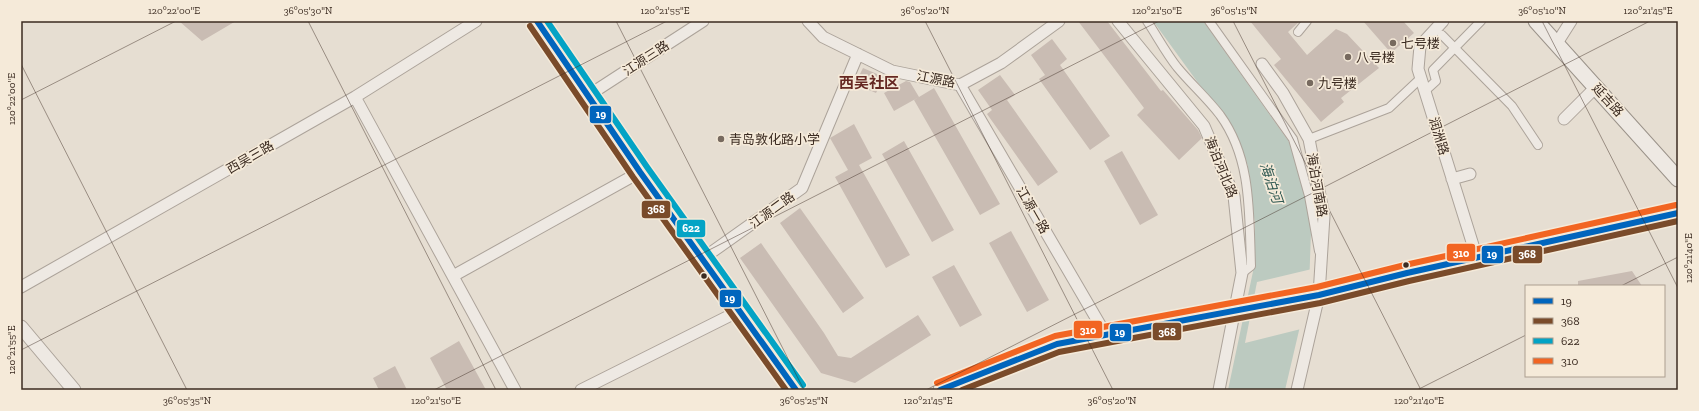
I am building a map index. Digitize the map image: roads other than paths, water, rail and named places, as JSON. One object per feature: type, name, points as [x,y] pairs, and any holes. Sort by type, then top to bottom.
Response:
[{"type":"main road","name":"延吉路","points":[[1536,21],[1557,42],[1678,179]]},
{"type":"street","name":"西吴三路","points":[[21,287],[355,97],[476,21]]},
{"type":"street","points":[[537,21],[590,95],[640,172],[796,390]]},
{"type":"street","name":"江源三路","points":[[590,95],[702,21]]},
{"type":"street","name":"江源路","points":[[808,21],[823,37],[892,71],[960,85],[1001,63],[1059,21]]},
{"type":"street","name":"海泊河北路","points":[[1118,21],[1204,126],[1234,196],[1242,273],[1219,390]]},
{"type":"street","points":[[1147,21],[1176,66],[1221,116],[1240,154],[1244,168],[1250,211],[1251,266],[1242,273]]},
{"type":"street","points":[[1209,21],[1293,139],[1309,196],[1321,264]]},
{"type":"street","points":[[1298,32],[1306,21]]},
{"type":"street","name":"润洲路","points":[[1443,21],[1420,46],[1418,69],[1477,258]]},
{"type":"street","points":[[1425,91],[1436,81],[1432,70],[1481,21]]},
{"type":"street","points":[[1557,42],[1572,21]]},
{"type":"street","points":[[1442,35],[1512,106],[1538,145]]},
{"type":"street","name":"江源二路","points":[[702,259],[802,188],[858,54]]},
{"type":"street","name":"海泊河南路","points":[[1262,64],[1282,93],[1309,139],[1324,216],[1319,295],[1297,390]]},
{"type":"street","points":[[1309,139],[1389,108],[1421,78]]},
{"type":"street","name":"江源一路","points":[[960,85],[1106,335]]},
{"type":"street","points":[[1564,119],[1596,87]]},
{"type":"street","points":[[355,97],[515,390]]},
{"type":"street","points":[[453,276],[640,172]]},
{"type":"street","points":[[1452,179],[1470,174]]},
{"type":"street","points":[[940,390],[1057,344],[1319,295],[1678,213]]},
{"type":"street","points":[[581,390],[739,311]]},
{"type":"street","points":[[21,327],[74,390]]},
{"type":"water","name":"海泊河","points":[[1153,21],[1203,21],[1289,142],[1306,192],[1311,232],[1309,288],[1285,390],[1228,390],[1255,262],[1255,223],[1248,180],[1248,166],[1239,142],[1218,105],[1204,91]]},
{"type":"place","name":"七号楼","points":[[1393,43]]},
{"type":"place","name":"八号楼","points":[[1348,57]]},
{"type":"place","name":"九号楼","points":[[1310,83]]},
{"type":"place","name":"青岛敦化路小学","points":[[721,139]]},
{"type":"district","name":"西吴社区","points":[[869,83]]}]
